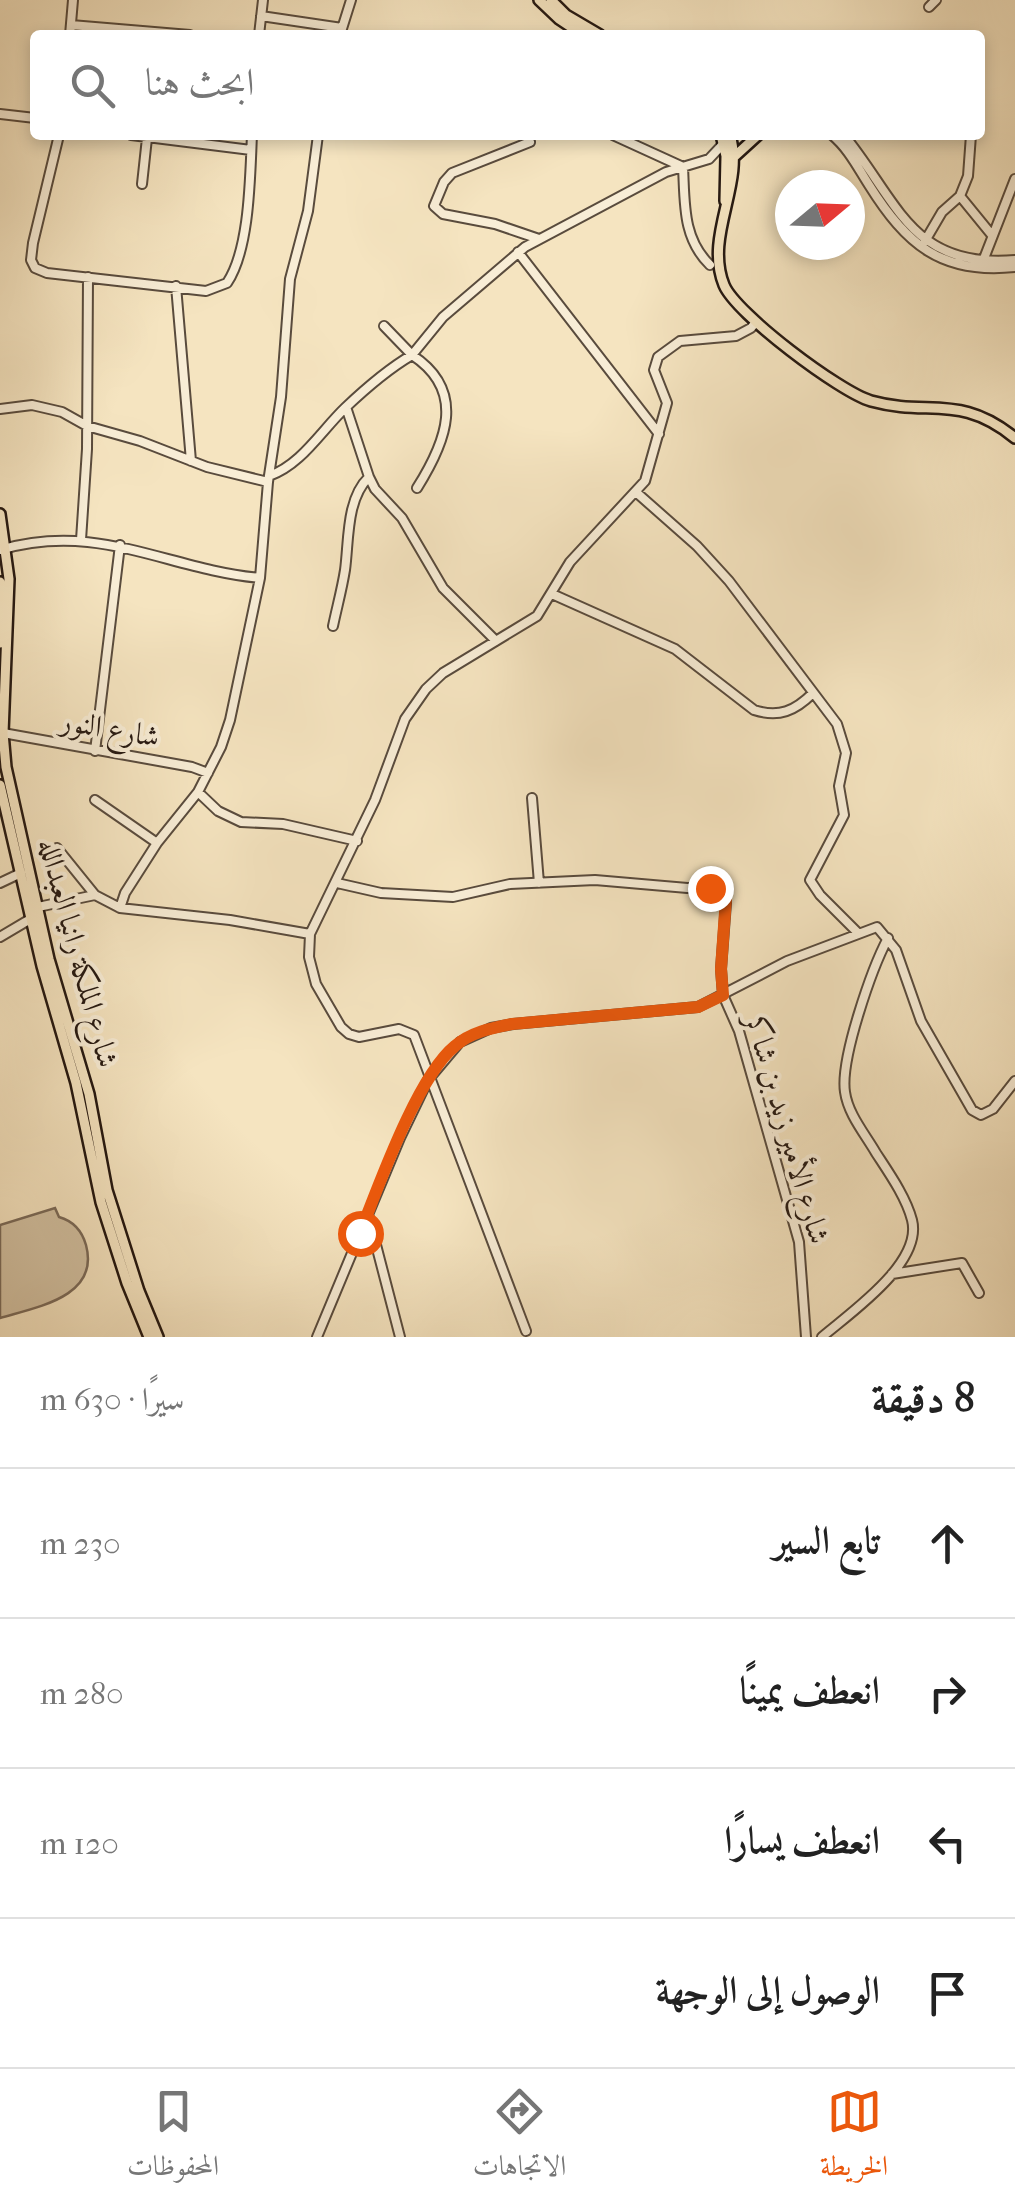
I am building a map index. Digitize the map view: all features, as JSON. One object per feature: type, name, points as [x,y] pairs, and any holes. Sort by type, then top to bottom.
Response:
[{"type":"main road","points":[[539,0],[575,30]]},
{"type":"main road","points":[[551,0],[566,15],[592,30]]},
{"type":"main road","points":[[726,140],[726,211]]},
{"type":"main road","points":[[727,140],[735,156],[720,244],[721,276],[736,305],[861,398],[885,404],[964,409],[994,422],[1015,438]]},
{"type":"main road","points":[[735,156],[753,140]]},
{"type":"main road","name":"شارع الملكة رانيا العبدالله","points":[[0,514],[10,623],[3,734],[15,813],[49,959],[89,1094],[107,1190],[158,1337]]},
{"type":"main road","points":[[0,582],[0,643]]},
{"type":"main road","name":"شارع الملكة رانيا العبدالله","points":[[0,785],[42,966],[76,1083],[101,1202],[149,1337]]},
{"type":"street","points":[[70,30],[73,0]]},
{"type":"street","points":[[260,30],[263,0]]},
{"type":"street","points":[[342,30],[351,0]]},
{"type":"street","points":[[261,16],[331,30]]},
{"type":"street","points":[[0,114],[30,117]]},
{"type":"street","points":[[58,140],[37,221],[32,260],[40,271],[215,290],[231,278],[244,226],[252,140]]},
{"type":"street","points":[[142,184],[147,140]]},
{"type":"street","points":[[164,140],[251,150]]},
{"type":"street","points":[[120,908],[125,893],[157,843],[198,792],[230,720],[260,578],[269,479],[282,397],[290,279],[308,211],[317,140]]},
{"type":"street","points":[[623,140],[682,167]]},
{"type":"street","points":[[0,410],[45,407],[87,426],[191,461],[269,479],[298,458],[346,406],[412,355],[443,316],[518,252],[658,176],[709,159],[724,140]]},
{"type":"street","points":[[837,140],[894,224],[918,246],[959,265],[1015,263]]},
{"type":"street","points":[[847,140],[900,217],[926,241],[955,256],[1015,263]]},
{"type":"street","points":[[926,241],[939,217],[960,196],[968,176],[971,140]]},
{"type":"street","points":[[530,142],[452,173],[434,206],[444,214],[508,227],[539,239]]},
{"type":"street","points":[[658,176],[659,157]]},
{"type":"street","points":[[682,167],[684,214],[695,247],[710,265]]},
{"type":"street","points":[[982,261],[1015,180]]},
{"type":"street","points":[[960,196],[991,234]]},
{"type":"street","points":[[518,252],[659,434]]},
{"type":"street","points":[[81,540],[88,277]]},
{"type":"street","points":[[176,286],[191,461]]},
{"type":"street","points":[[526,1331],[416,1042],[408,1030],[359,1037],[341,1027],[312,975],[310,934],[357,841],[405,719],[420,696],[442,673],[536,616],[570,562],[637,492],[648,474],[667,403],[654,370],[658,357],[680,341],[736,336],[756,322]]},
{"type":"street","points":[[384,326],[436,374],[446,396],[439,448],[417,488]]},
{"type":"street","points":[[346,406],[375,489],[402,518],[452,599],[496,641]]},
{"type":"street","points":[[333,626],[350,518],[360,486],[369,477]]},
{"type":"street","points":[[637,492],[729,581],[837,724],[846,758],[839,786],[843,818],[810,882],[858,932]]},
{"type":"street","points":[[3,549],[24,543],[81,540],[120,545],[199,569],[260,578]]},
{"type":"street","points":[[95,751],[120,545]]},
{"type":"street","points":[[552,594],[675,650],[754,710],[780,714],[799,706],[813,694]]},
{"type":"street","name":"شارع النور","points":[[3,734],[208,773]]},
{"type":"street","points":[[198,792],[232,820],[284,824],[357,841]]},
{"type":"street","points":[[532,798],[539,883]]},
{"type":"street","points":[[95,800],[157,843]]},
{"type":"street","points":[[57,848],[95,894],[120,908],[230,920],[310,934]]},
{"type":"street","points":[[0,883],[22,874]]},
{"type":"street","points":[[337,883],[381,893],[454,897],[510,884],[539,883],[614,881],[720,889],[726,903],[723,995]]},
{"type":"street","points":[[38,908],[95,894]]},
{"type":"street","points":[[0,937],[28,921]]},
{"type":"street","points":[[317,1337],[428,1080],[452,1048],[490,1028],[698,1007],[787,961],[877,927],[899,957],[921,1021],[972,1110],[981,1115],[989,1112],[1015,1081]]},
{"type":"street","points":[[822,1337],[892,1274],[909,1248],[912,1219],[856,1120],[844,1088],[872,971],[888,938]]},
{"type":"street","name":"شارع الأمير زيد بن شاكر","points":[[723,995],[739,1031],[799,1242],[806,1337]]},
{"type":"street","points":[[368,1214],[400,1337]]},
{"type":"street","points":[[892,1274],[962,1262],[980,1293]]},
{"type":"shaded area","points":[[55,1208],[59,1217],[73,1224],[84,1240],[88,1263],[84,1277],[62,1297],[0,1318],[0,1225]]},
{"type":"route","points":[[360,1233],[428,1080],[460,1042],[490,1028],[512,1024],[698,1007],[723,995],[726,898],[720,889],[710,888]]}]
